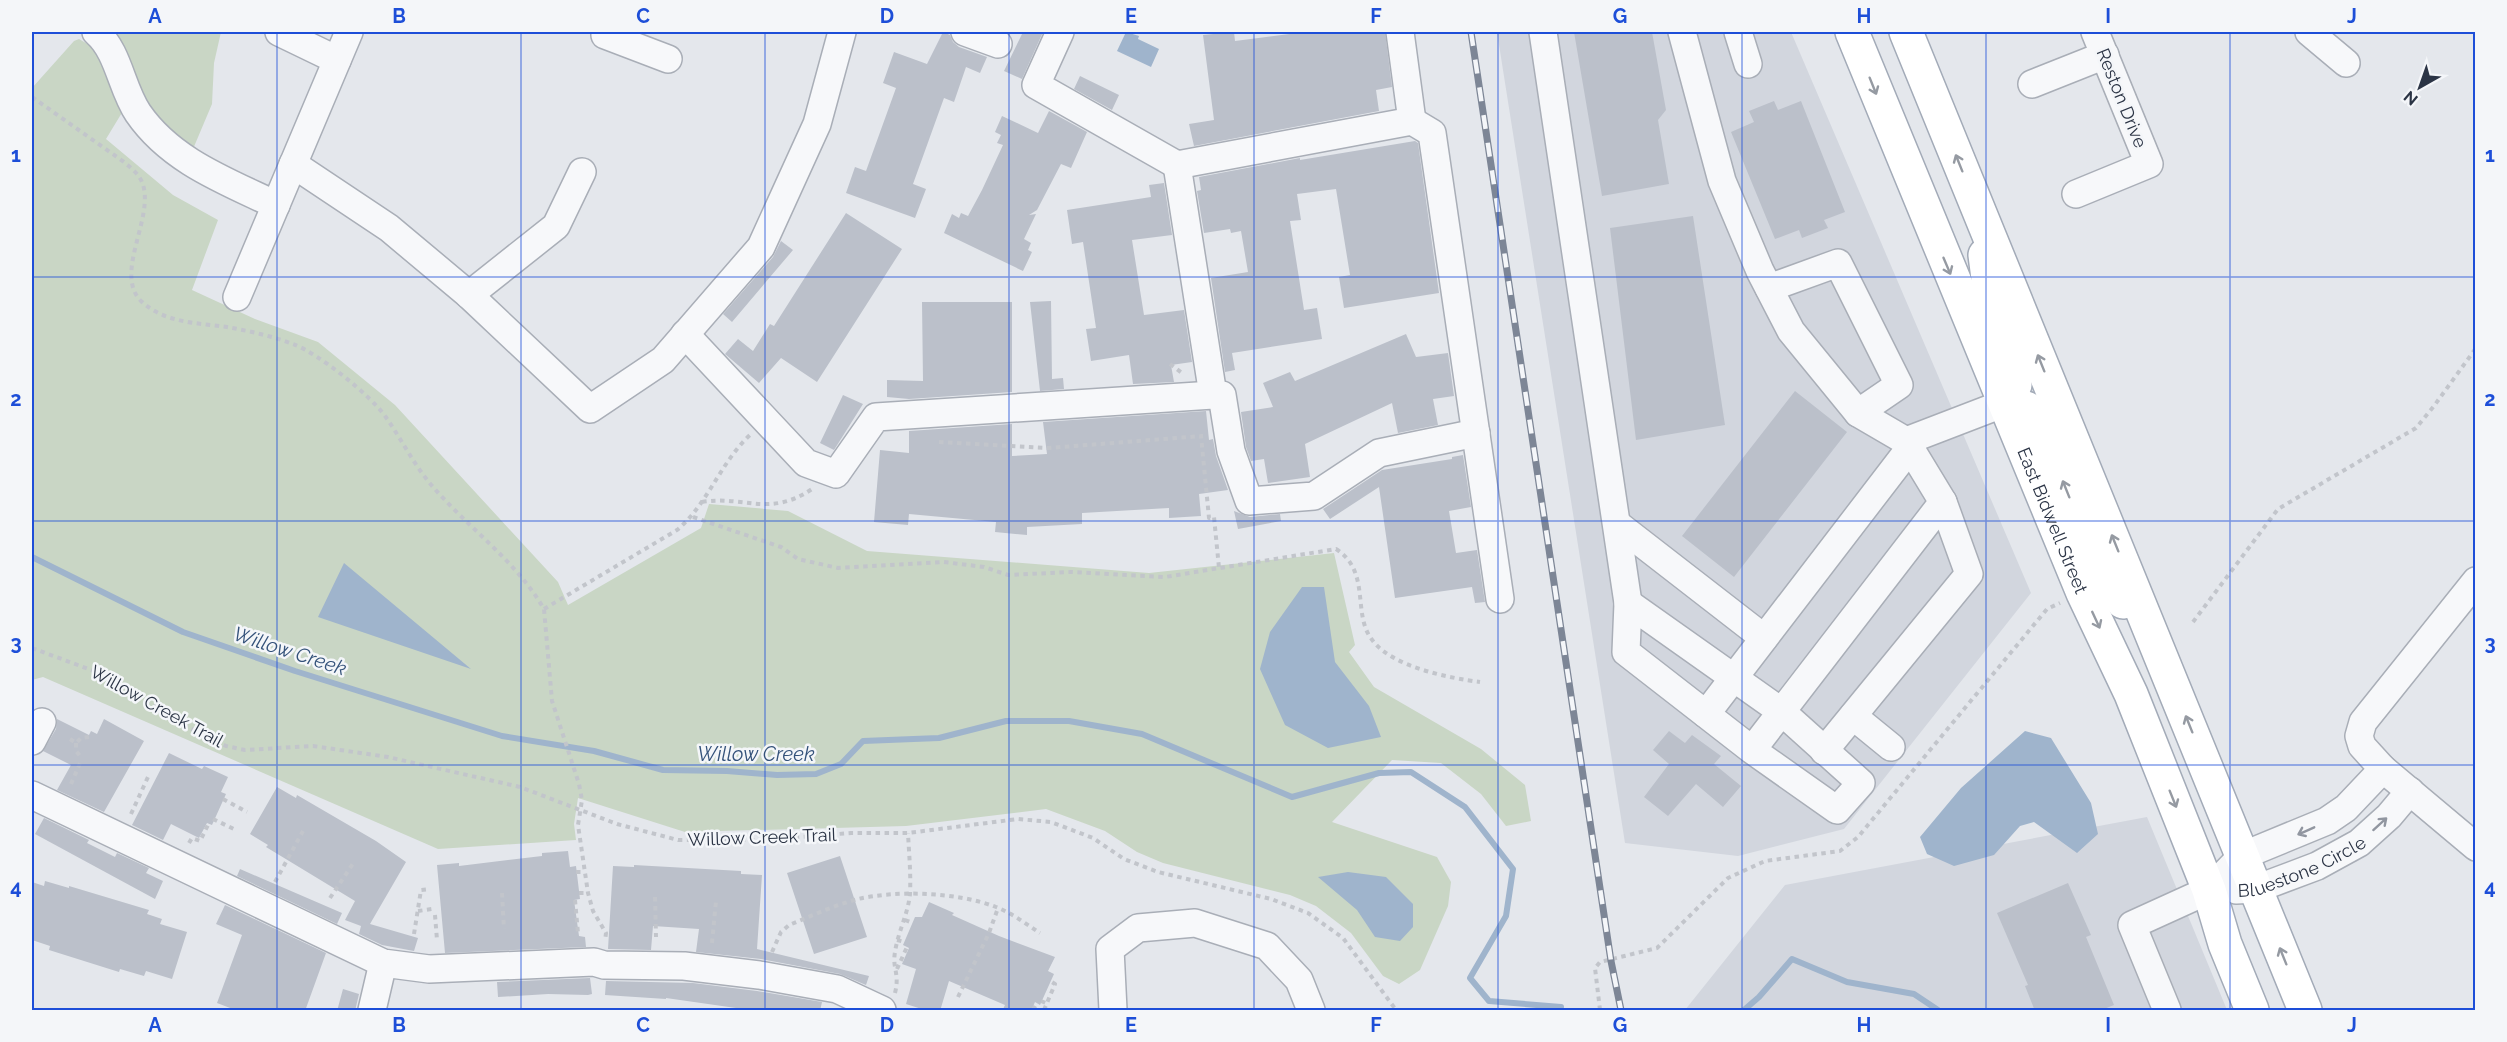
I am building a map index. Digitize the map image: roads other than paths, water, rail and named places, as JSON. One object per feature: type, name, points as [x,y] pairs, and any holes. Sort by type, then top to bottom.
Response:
[{"type":"main road","name":"East Bidwell Street","points":[[1852,32],[2083,593],[2131,694],[2209,890],[2225,944],[2252,1011]]},
{"type":"main road","points":[[1906,32],[2305,1011]]},
{"type":"main road","points":[[1979,211],[1991,302],[2014,366],[2015,385],[2005,403],[2026,408],[2038,422],[2091,552],[2166,667]]},
{"type":"street","points":[[96,32],[111,50],[138,112],[161,141],[194,165],[276,205]]},
{"type":"street","points":[[279,32],[337,60]]},
{"type":"street","points":[[237,297],[349,32]]},
{"type":"street","points":[[293,164],[389,228],[469,295],[590,410],[663,360],[761,247],[817,124],[842,32]]},
{"type":"street","points":[[965,32],[998,44]]},
{"type":"street","points":[[1060,32],[1036,85],[1177,165],[1412,121],[1432,133],[1500,599]]},
{"type":"street","points":[[1400,32],[1412,121]]},
{"type":"street","points":[[1543,32],[1628,603],[1626,652],[1752,750],[1837,810],[1861,783],[1782,712],[1628,603]]},
{"type":"street","points":[[1682,32],[1722,181],[1769,288],[1791,331],[1858,413],[1908,444],[1943,502],[1969,574],[1824,751]]},
{"type":"street","points":[[1738,32],[1748,64]]},
{"type":"street","points":[[2308,32],[2346,63]]},
{"type":"street","points":[[603,33],[668,59]]},
{"type":"street","points":[[2032,84],[2100,43]]},
{"type":"street","name":"Reston Drive","points":[[2076,194],[2149,164],[2100,43]]},
{"type":"street","points":[[1177,165],[1207,395]]},
{"type":"street","points":[[469,295],[556,226],[582,172]]},
{"type":"street","points":[[1769,288],[1838,263],[1899,385],[1858,413]]},
{"type":"street","points":[[685,334],[806,463],[836,474],[876,417],[1207,395],[1221,395],[1231,451],[1249,501],[1314,496],[1379,453],[1476,434]]},
{"type":"street","points":[[1706,714],[1908,444],[2005,403]]},
{"type":"street","points":[[1752,750],[1943,502]]},
{"type":"street","points":[[1617,524],[1764,638]]},
{"type":"street","points":[[2475,581],[2363,722],[2359,736],[2362,746],[2383,769],[2475,847]]},
{"type":"street","points":[[1853,716],[1891,747]]},
{"type":"street","name":"Bluestone Circle","points":[[2209,890],[2242,856],[2327,821],[2346,808],[2383,769]]},
{"type":"street","name":"Bluestone Circle","points":[[2209,890],[2256,889],[2317,866],[2359,843],[2389,816],[2410,791]]},
{"type":"street","points":[[32,795],[383,963],[429,969],[594,962],[604,965],[684,966],[759,975],[837,989],[887,1006]]},
{"type":"street","points":[[2167,1011],[2132,925],[2209,890]]},
{"type":"street","points":[[1113,1011],[1110,949],[1138,928],[1195,923],[1267,946],[1299,980],[1311,1011]]},
{"type":"street","points":[[372,1011],[383,963]]},
{"type":"water","points":[[1126,32],[1139,36],[1138,39],[1159,49],[1151,67],[1117,51]]},
{"type":"water","points":[[344,563],[471,669],[318,617]]},
{"type":"water","points":[[1302,587],[1324,587],[1335,662],[1369,706],[1381,737],[1328,748],[1285,725],[1260,669],[1270,632]]},
{"type":"water","points":[[2025,731],[2051,738],[2091,803],[2098,834],[2077,853],[2034,822],[2020,826],[1994,855],[1954,866],[1927,854],[1920,837],[1961,788]]},
{"type":"water","points":[[1348,872],[1386,877],[1413,904],[1413,927],[1400,941],[1375,937],[1357,910],[1318,877]]},
{"type":"waterway","name":"Willow Creek","points":[[32,557],[183,632],[295,671],[502,736],[594,751],[663,770],[727,771],[777,775],[816,774],[841,764],[863,741],[939,738],[1006,721],[1069,721],[1142,734],[1292,797],[1379,773],[1411,772],[1465,807],[1513,869],[1506,916],[1470,978],[1489,1001],[1561,1007]]},
{"type":"waterway","name":"Willow Creek","points":[[1744,1010],[1759,997],[1792,959],[1847,982],[1914,994],[1938,1010]]},
{"type":"railway","points":[[1471,32],[1611,961],[1621,1010]]}]
